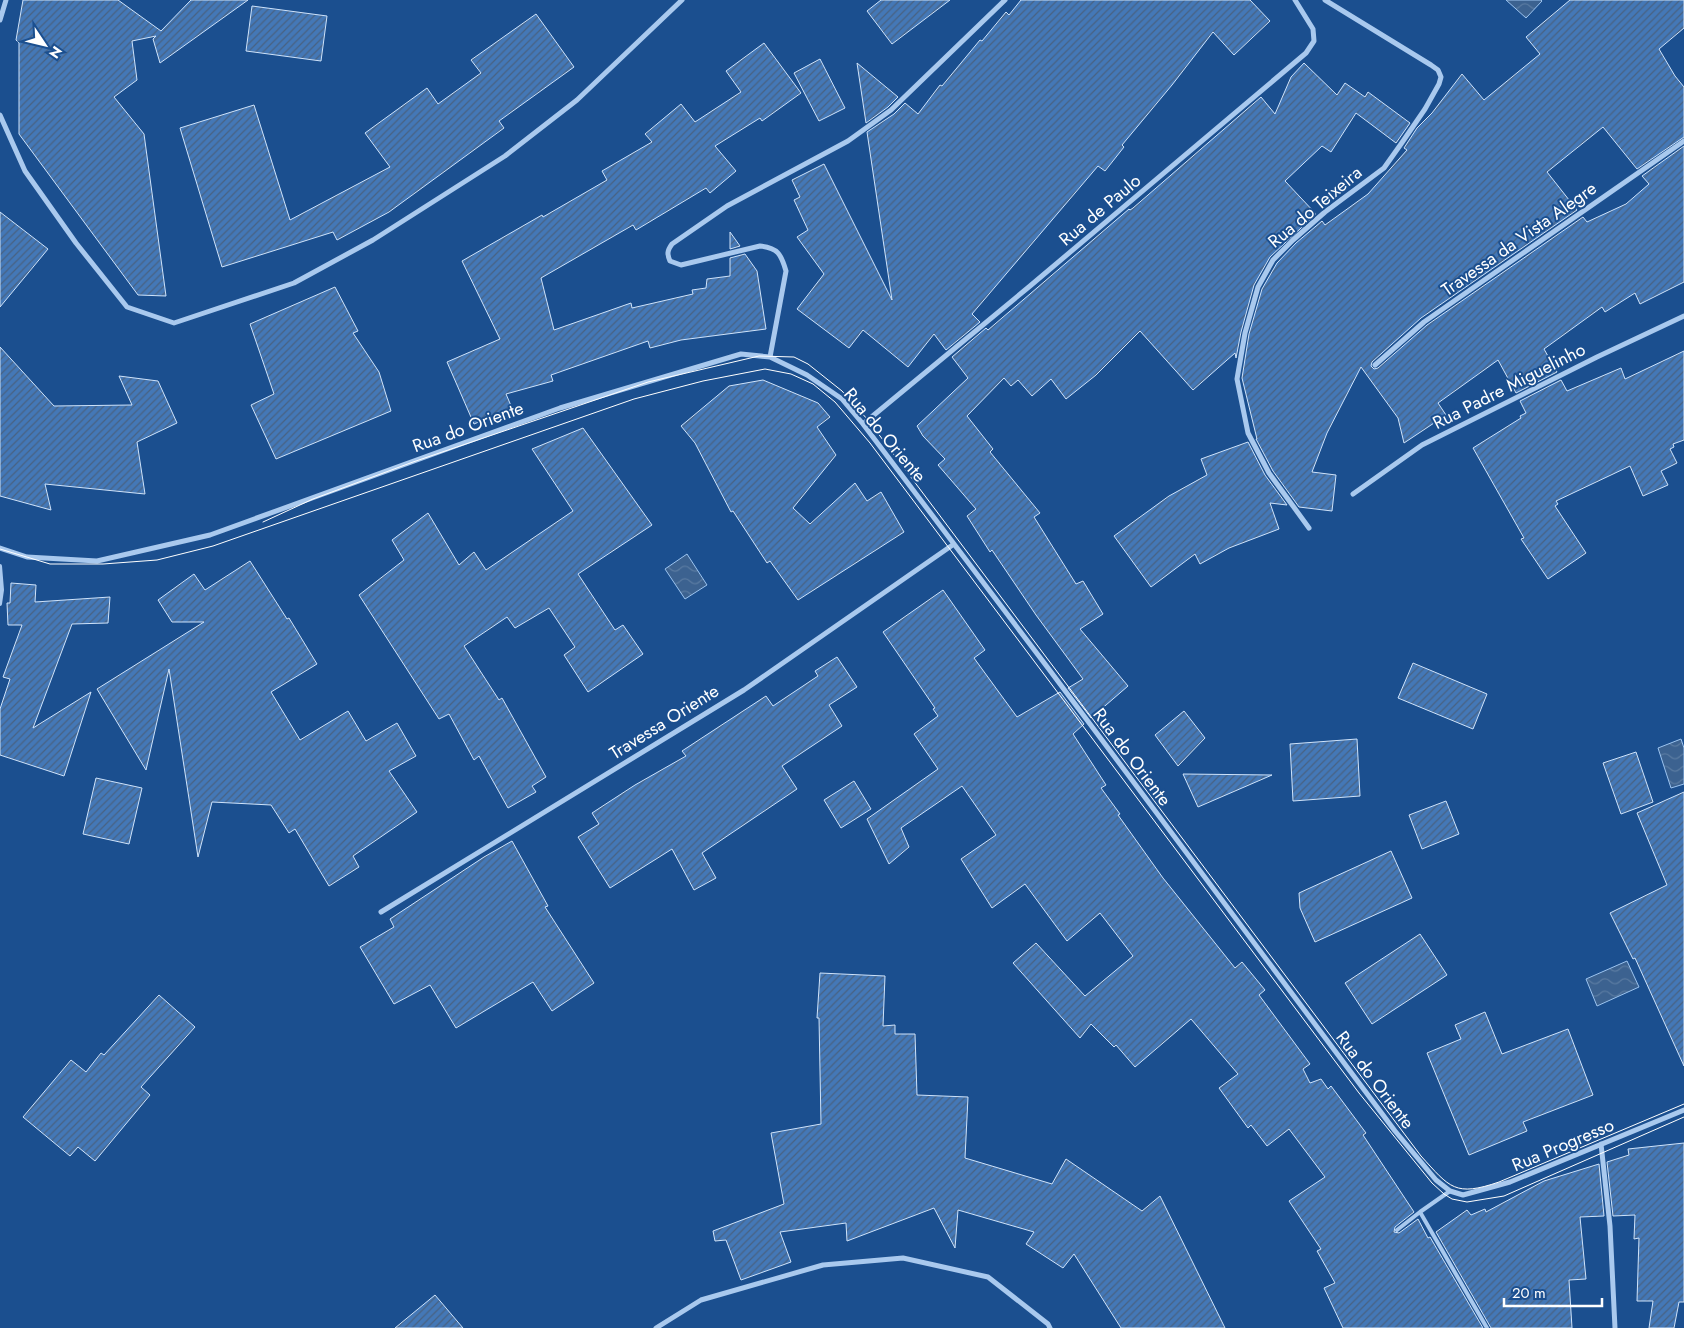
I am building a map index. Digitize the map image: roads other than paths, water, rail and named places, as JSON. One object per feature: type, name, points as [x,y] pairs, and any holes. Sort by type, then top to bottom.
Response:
[{"type":"street","points":[[0,20],[6,0]]},
{"type":"street","points":[[0,115],[25,170],[76,243],[127,307],[174,323],[294,283],[372,240],[489,167],[577,100],[682,0]]},
{"type":"street","points":[[770,356],[786,271],[782,257],[772,247],[760,246],[681,265],[670,261],[668,250],[672,244],[727,206],[848,141],[891,110],[1006,0]]},
{"type":"street","name":"Rua de Paulo","points":[[863,424],[1060,262],[1306,53],[1314,41],[1313,29],[1296,0]]},
{"type":"street","name":"Rua do Teixeira","points":[[1309,528],[1269,473],[1248,433],[1237,379],[1245,333],[1258,287],[1273,260],[1293,240],[1325,212],[1384,168],[1425,108],[1441,77],[1438,70],[1324,0]]},
{"type":"street","name":"Travessa da Vista Alegre","points":[[1375,365],[1424,322],[1684,141]]},
{"type":"street","name":"Rua Padre Miguelinho","points":[[1353,494],[1422,445],[1597,357],[1684,316]]},
{"type":"street","name":"Rua do Oriente","points":[[0,548],[27,557],[97,561],[210,535],[560,408],[741,354],[770,356],[807,375],[842,399],[863,424],[1395,1131],[1436,1180],[1450,1191]]},
{"type":"street","name":"Travessa Oriente","points":[[381,912],[744,690],[954,544]]},
{"type":"street","name":"Rua Progresso","points":[[1450,1191],[1463,1195],[1510,1182],[1684,1110]]},
{"type":"street","points":[[1601,1144],[1610,1226],[1615,1328]]},
{"type":"street","points":[[656,1328],[700,1300],[823,1265],[903,1258],[988,1277],[1048,1324],[1050,1328]]},
{"type":"lane","points":[[0,566],[2,590],[0,604]]},
{"type":"lane","points":[[1397,1230],[1450,1191]]},
{"type":"lane","points":[[1420,1212],[1487,1328]]},
{"type":"water","points":[[1506,0],[1541,0],[1542,1],[1526,18]]},
{"type":"water","points":[[687,554],[707,585],[685,599],[665,569]]},
{"type":"water","points":[[1681,739],[1684,748],[1684,784],[1671,788],[1658,748]]},
{"type":"water","points":[[1627,961],[1639,987],[1597,1006],[1586,979]]},
{"type":"tram line","points":[[263,522],[313,499],[413,462],[648,382],[759,356],[794,357],[808,364],[842,391],[868,420],[1421,1156],[1439,1176],[1454,1187],[1463,1189],[1484,1187],[1684,1104]]},
{"type":"tram line","points":[[0,549],[50,564],[103,564],[157,560],[213,546],[634,399],[703,381],[765,369],[791,374],[813,384],[835,402],[870,443],[1359,1093],[1432,1183],[1444,1194],[1452,1199],[1467,1202],[1504,1196],[1684,1117]]}]
